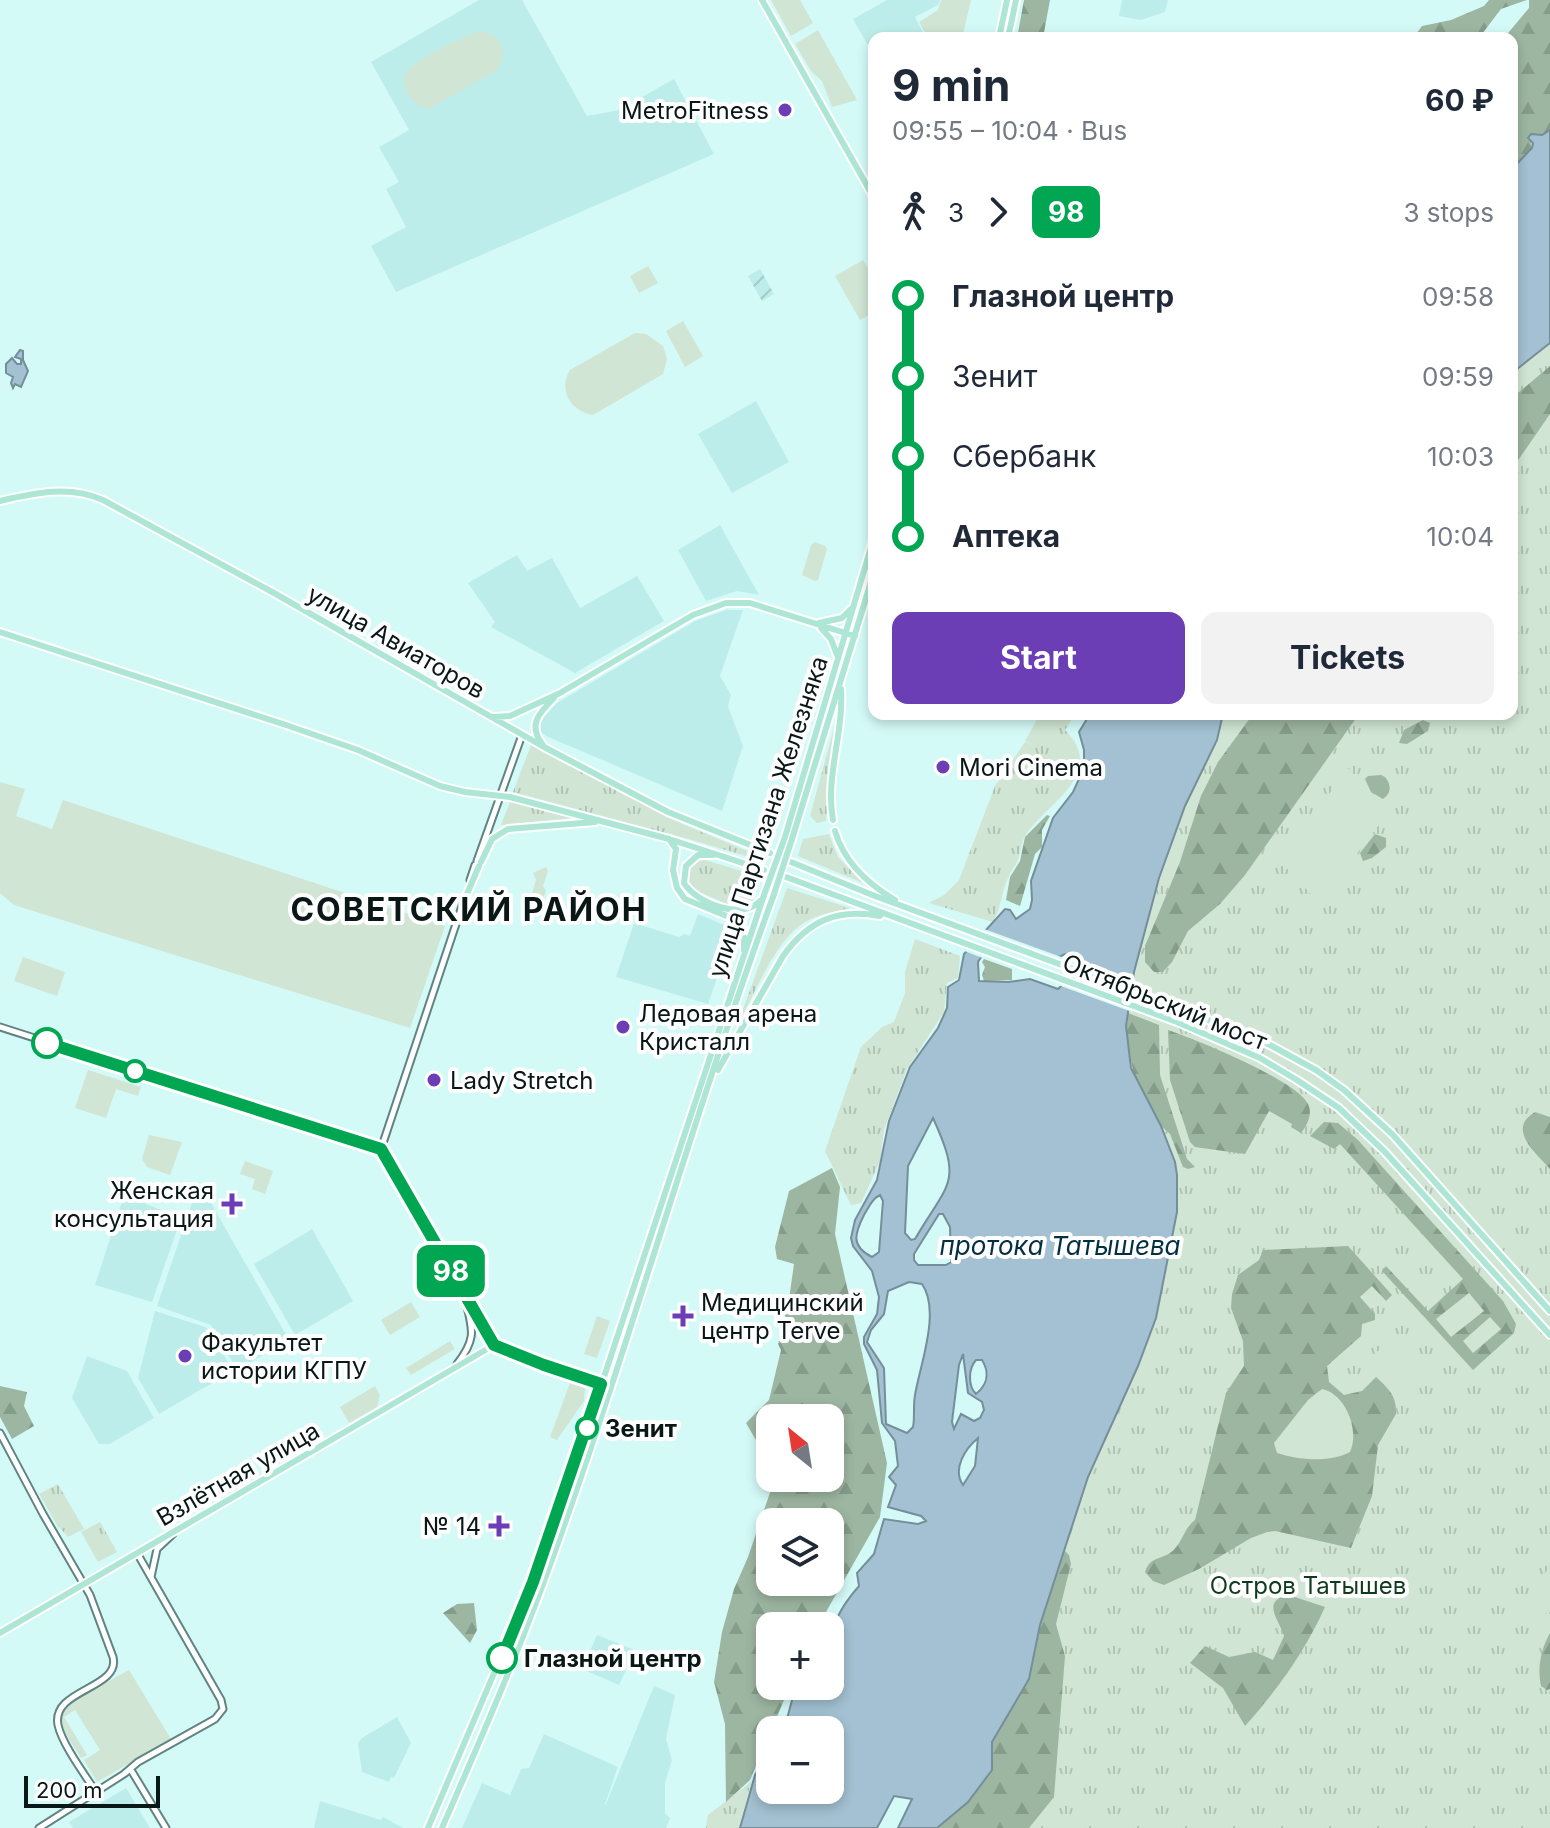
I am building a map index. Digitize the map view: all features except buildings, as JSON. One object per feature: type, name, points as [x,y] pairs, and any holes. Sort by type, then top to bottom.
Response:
[{"type":"main road","points":[[762,0],[868,187]]},
{"type":"main road","points":[[1000,32],[1007,0]]},
{"type":"main road","points":[[1009,32],[1016,0]]},
{"type":"main road","name":"улица Авиаторов","points":[[0,501],[49,492],[90,495],[274,593],[544,747],[668,812],[770,853]]},
{"type":"main road","name":"улица Партизана Железняка","points":[[442,1828],[524,1635],[611,1385],[773,897],[868,557]]},
{"type":"main road","name":"улица Партизана Железняка","points":[[428,1828],[513,1632],[544,1552],[764,895],[788,838],[841,684],[868,592]]},
{"type":"main road","points":[[491,717],[510,716],[560,693],[693,615],[719,605],[750,603],[855,636]]},
{"type":"main road","points":[[815,623],[842,618],[854,604]]},
{"type":"main road","points":[[815,623],[831,639],[838,656]]},
{"type":"main road","points":[[0,632],[286,725],[359,751],[454,791],[499,795],[669,839],[764,870]]},
{"type":"main road","points":[[833,820],[831,797],[843,709],[841,684]]},
{"type":"main road","points":[[544,747],[537,738],[534,727],[536,718],[560,693]]},
{"type":"main road","points":[[464,901],[478,863],[492,839],[508,829],[604,822]]},
{"type":"main road","points":[[835,831],[843,851],[867,881],[908,908]]},
{"type":"main road","points":[[669,839],[676,849],[673,870],[677,888],[685,899],[734,919],[744,937],[743,959]]},
{"type":"main road","points":[[725,856],[703,854],[693,858],[684,872],[687,888],[703,899],[739,911],[754,907],[764,895]]},
{"type":"main road","points":[[791,862],[908,908]]},
{"type":"main road","points":[[786,877],[903,921]]},
{"type":"main road","name":"Октябрьский мост","points":[[908,908],[1181,1009],[1270,1045],[1316,1070],[1344,1090],[1413,1156],[1550,1311]]},
{"type":"main road","points":[[712,1080],[783,956],[808,927],[822,920],[851,914],[903,921]]},
{"type":"main road","name":"Октябрьский мост","points":[[903,921],[1177,1022],[1260,1058],[1317,1092],[1339,1108],[1385,1152],[1550,1335]]},
{"type":"main road","points":[[494,1345],[544,1365],[611,1385]]},
{"type":"main road","name":"Взлётная улица","points":[[0,1633],[494,1345]]},
{"type":"main road","points":[[513,1632],[516,1636],[524,1635]]},
{"type":"main road","points":[[500,1661],[507,1658],[512,1664]]},
{"type":"street","points":[[478,863],[522,735]]},
{"type":"street","points":[[381,1149],[464,901]]},
{"type":"street","points":[[0,1027],[381,1149],[494,1345]]},
{"type":"street","points":[[457,1364],[468,1350],[473,1333],[464,1293]]},
{"type":"street","points":[[0,1433],[84,1585],[115,1662],[104,1678],[68,1701],[60,1712],[58,1726],[96,1792]]},
{"type":"street","points":[[151,1578],[157,1549],[179,1529]]},
{"type":"street","points":[[39,1828],[131,1770],[138,1762],[215,1719],[223,1709],[221,1700],[137,1553]]},
{"type":"street","points":[[131,1770],[166,1828]]},
{"type":"shaded area","points":[[479,0],[522,0],[587,116],[619,110],[674,79],[714,154],[396,292],[371,246],[406,227],[386,189],[399,182],[379,147],[409,130],[371,62]]},
{"type":"shaded area","points":[[887,0],[940,0],[938,5],[915,17],[923,32],[868,32],[868,45],[853,19]]},
{"type":"shaded area","points":[[1122,0],[1168,0],[1165,12],[1141,20],[1119,16]]},
{"type":"shaded area","points":[[760,269],[774,294],[762,301],[748,276]]},
{"type":"shaded area","points":[[756,401],[789,462],[732,493],[698,434]]},
{"type":"shaded area","points":[[720,525],[759,595],[737,591],[706,601],[678,550]]},
{"type":"shaded area","points":[[517,555],[527,571],[552,558],[580,608],[637,576],[664,621],[575,673],[491,627],[495,622],[468,583]]},
{"type":"shaded area","points":[[726,610],[743,610],[720,676],[731,695],[728,706],[743,746],[722,811],[541,732],[539,722],[557,703],[695,621]]},
{"type":"shaded area","points":[[698,914],[734,929],[708,1004],[616,977],[634,923],[679,937],[684,934],[690,936]]},
{"type":"shaded area","points":[[199,1182],[289,1340],[237,1370],[211,1325],[157,1306]]},
{"type":"shaded area","points":[[124,1195],[181,1218],[152,1302],[95,1285]]},
{"type":"shaded area","points":[[312,1229],[353,1301],[295,1335],[254,1264]]},
{"type":"shaded area","name":"Факультет истории КГПУ","points":[[155,1311],[208,1328],[233,1371],[159,1414],[138,1378]]},
{"type":"shaded area","points":[[87,1356],[127,1371],[154,1418],[110,1444],[99,1444],[72,1398]]},
{"type":"shaded area","points":[[597,1635],[635,1650],[619,1685],[582,1669]]},
{"type":"shaded area","points":[[654,1686],[675,1695],[666,1739],[672,1760],[665,1783],[665,1814],[670,1818],[666,1828],[462,1828],[482,1783],[510,1795],[521,1769],[529,1768],[544,1734],[618,1767],[605,1804],[611,1807],[606,1804]]},
{"type":"shaded area","points":[[397,1717],[411,1743],[389,1782],[362,1772],[358,1743]]},
{"type":"shaded area","points":[[126,1788],[150,1828],[73,1828],[69,1822]]},
{"type":"shaded area","points":[[320,1801],[381,1820],[383,1817],[403,1828],[314,1828]]},
{"type":"green space","points":[[771,0],[800,0],[813,23],[791,36]]},
{"type":"green space","points":[[941,0],[971,0],[963,32],[925,32],[919,22],[938,10]]},
{"type":"green space","points":[[1024,0],[1050,0],[1044,32],[1018,32]]},
{"type":"green space","points":[[1489,0],[1527,0],[1501,9],[1484,32],[1418,32],[1422,26],[1451,20],[1484,6]]},
{"type":"green space","points":[[1529,0],[1550,0],[1550,130],[1542,135],[1530,134],[1532,148],[1518,163],[1518,32],[1509,32],[1529,8]]},
{"type":"green space","points":[[818,30],[857,100],[832,107],[822,81],[811,71],[795,44]]},
{"type":"green space","points":[[484,31],[495,37],[502,47],[503,58],[497,70],[429,109],[411,98],[404,86],[404,79],[411,67],[446,46]]},
{"type":"green space","points":[[863,260],[868,269],[868,315],[860,320],[835,276]]},
{"type":"green space","points":[[648,266],[658,283],[639,293],[630,276]]},
{"type":"green space","points":[[683,321],[703,356],[685,367],[666,331]]},
{"type":"green space","points":[[635,333],[646,334],[663,346],[667,359],[663,374],[593,415],[578,409],[566,392],[570,370]]},
{"type":"green space","name":"Остров Татышев","points":[[1550,343],[1550,1828],[937,1828],[960,1809],[1040,1625],[1088,1477],[1149,1339],[1177,1212],[1175,1162],[1126,1026],[1134,972],[1159,878],[1185,806],[1217,740],[1222,720],[1518,720],[1518,368]]},
{"type":"green space","points":[[1550,366],[1550,414],[1518,460],[1518,393]]},
{"type":"green space","points":[[815,542],[827,549],[818,580],[815,581],[802,575],[811,545]]},
{"type":"green space","points":[[1037,720],[1071,720],[1065,730],[1077,746],[1080,761],[1069,788],[1025,836],[993,922],[929,903],[944,895],[959,880],[995,786],[1025,742],[1034,746],[1025,741]]},
{"type":"green space","points":[[1249,720],[1355,720],[1245,875],[1220,904],[1188,931],[1172,962],[1163,972],[1154,972],[1145,962],[1145,946],[1180,862],[1201,796],[1218,762]]},
{"type":"green space","points":[[1423,720],[1430,723],[1428,731],[1407,744],[1399,743],[1404,730]]},
{"type":"green space","points":[[834,728],[826,821],[817,823],[810,816]]},
{"type":"green space","points":[[531,745],[683,824],[764,858],[763,861],[513,792]]},
{"type":"green space","points":[[1348,768],[1389,812],[1319,903],[1280,861]]},
{"type":"green space","points":[[1381,775],[1390,788],[1383,799],[1371,792],[1365,779]]},
{"type":"green space","points":[[0,782],[25,789],[16,816],[52,829],[63,800],[445,926],[410,1028],[14,905],[0,893]]},
{"type":"green space","points":[[510,802],[574,818],[501,825]]},
{"type":"green space","points":[[1047,815],[1050,816],[1042,830],[1042,847],[1035,854],[1020,906],[1006,900],[1010,877],[1020,861],[1025,837]]},
{"type":"green space","points":[[829,834],[838,857],[863,883],[798,856],[803,839]]},
{"type":"green space","points":[[1375,834],[1386,838],[1386,847],[1363,861],[1360,853]]},
{"type":"green space","points":[[705,860],[761,877],[753,901],[740,907],[732,906],[692,889],[688,876],[690,867],[692,863]]},
{"type":"green space","points":[[546,867],[548,871],[543,886],[546,891],[540,906],[543,914],[540,917],[538,908],[533,909],[535,901],[532,893],[536,880],[533,873]]},
{"type":"green space","points":[[787,888],[850,908],[807,921],[785,940],[737,1026]]},
{"type":"green space","points":[[915,939],[960,956],[958,978],[947,983],[944,1012],[907,1069],[884,1130],[880,1161],[861,1203],[851,1205],[825,1151],[861,1047],[882,1027],[894,1022],[905,993],[905,972]]},
{"type":"green space","points":[[23,957],[65,972],[57,996],[14,981]]},
{"type":"green space","points":[[984,959],[1012,969],[1012,980],[984,981]]},
{"type":"green space","points":[[1128,1013],[1159,1025],[1160,1075],[1187,1159],[1195,1167],[1183,1167],[1170,1134],[1161,1126],[1135,1079],[1126,1039]]},
{"type":"green space","points":[[1168,1030],[1244,1061],[1300,1094],[1310,1112],[1301,1133],[1269,1111],[1245,1154],[1195,1147],[1190,1142],[1170,1080]]},
{"type":"green space","points":[[88,1070],[141,1087],[138,1096],[116,1089],[106,1118],[75,1108]]},
{"type":"green space","points":[[1535,1112],[1550,1117],[1550,1169],[1531,1148],[1523,1133],[1527,1119]]},
{"type":"green space","points":[[1324,1122],[1338,1123],[1358,1140],[1503,1301],[1516,1324],[1514,1333],[1473,1370],[1382,1271],[1386,1266],[1428,1311],[1463,1279],[1340,1144],[1334,1149],[1310,1136]]},
{"type":"green space","points":[[149,1135],[182,1142],[170,1175],[147,1167],[142,1159]]},
{"type":"green space","points":[[245,1161],[273,1171],[265,1194],[252,1189],[255,1179],[240,1174]]},
{"type":"green space","points":[[832,1168],[840,1187],[835,1234],[887,1463],[880,1517],[844,1580],[844,1508],[765,1508],[770,1492],[844,1492],[844,1404],[765,1404],[769,1400],[781,1350],[778,1344],[786,1318],[781,1306],[789,1299],[794,1264],[777,1259],[775,1247],[789,1191]]},
{"type":"green space","points":[[1348,1246],[1392,1295],[1386,1301],[1372,1286],[1360,1297],[1375,1314],[1375,1320],[1362,1324],[1361,1336],[1327,1366],[1329,1382],[1344,1395],[1362,1391],[1376,1377],[1388,1389],[1396,1408],[1396,1414],[1378,1445],[1372,1496],[1351,1548],[1275,1531],[1267,1532],[1164,1585],[1153,1581],[1145,1572],[1147,1567],[1152,1561],[1174,1550],[1195,1520],[1226,1393],[1244,1366],[1243,1341],[1231,1308],[1238,1275],[1259,1260],[1263,1250]]},
{"type":"green space","points":[[1469,1293],[1484,1311],[1451,1337],[1436,1319]]},
{"type":"green space","points":[[411,1302],[420,1317],[390,1335],[381,1320]]},
{"type":"green space","points":[[597,1316],[610,1321],[597,1358],[584,1354]]},
{"type":"green space","points":[[1490,1317],[1501,1329],[1473,1353],[1463,1341]]},
{"type":"green space","points":[[1393,1334],[1435,1370],[1412,1397],[1370,1360]]},
{"type":"green space","points":[[450,1341],[455,1349],[411,1375],[406,1368]]},
{"type":"green space","points":[[570,1383],[585,1388],[584,1401],[557,1440],[550,1437]]},
{"type":"green space","points":[[0,1386],[27,1392],[24,1406],[34,1426],[12,1439],[0,1417]]},
{"type":"green space","points":[[375,1386],[380,1395],[377,1407],[349,1423],[340,1407]]},
{"type":"green space","points":[[1322,1389],[1338,1398],[1349,1414],[1353,1434],[1350,1452],[1333,1458],[1314,1459],[1277,1453],[1274,1443],[1308,1400]]},
{"type":"green space","points":[[756,1413],[756,1440],[746,1423]]},
{"type":"green space","points":[[248,1467],[256,1479],[224,1497],[209,1490]]},
{"type":"green space","points":[[58,1484],[84,1529],[68,1537],[57,1525],[39,1494]]},
{"type":"green space","points":[[100,1522],[117,1552],[98,1562],[81,1532]]},
{"type":"green space","points":[[756,1534],[756,1596],[835,1596],[826,1612],[756,1612],[756,1700],[784,1700],[777,1716],[756,1716],[756,1766],[750,1780],[726,1802],[725,1724],[714,1682],[722,1632],[734,1589]]},
{"type":"green space","points":[[1063,1549],[1069,1555],[1071,1564],[1056,1624],[1065,1656],[1054,1797],[1029,1828],[937,1828],[968,1802],[992,1758],[991,1748],[996,1733],[1029,1679],[1040,1625]]},
{"type":"green space","points":[[1550,1567],[1550,1609],[1537,1625],[1517,1608]]},
{"type":"green space","points":[[1289,1595],[1325,1607],[1290,1670],[1245,1726],[1223,1688],[1190,1663],[1205,1646],[1229,1657],[1255,1652],[1273,1660],[1284,1636],[1273,1606],[1280,1598]]},
{"type":"green space","points":[[474,1603],[477,1630],[470,1643],[443,1613],[457,1604]]},
{"type":"green space","points":[[1550,1633],[1550,1689],[1547,1690],[1541,1686],[1540,1666]]},
{"type":"green space","points":[[129,1670],[171,1739],[97,1782],[84,1760],[100,1750],[75,1710],[64,1717],[87,1755],[81,1758],[66,1734],[62,1718],[65,1711],[80,1698]]},
{"type":"green space","points":[[751,1782],[739,1828],[706,1828],[708,1815]]},
{"type":"water","points":[[1550,130],[1550,343],[1518,368],[1518,163],[1532,148],[1533,143],[1528,138],[1531,134],[1542,135]]},
{"type":"water","points":[[20,350],[23,351],[28,371],[21,387],[15,384],[13,388],[13,377],[6,373],[6,364],[12,358],[21,364],[21,359],[15,357]]},
{"type":"water","name":"протока Татышева","points":[[1086,720],[1222,720],[1217,740],[1185,806],[1159,878],[1134,972],[1126,1026],[1131,1068],[1161,1126],[1177,1175],[1177,1212],[1156,1318],[1088,1477],[1040,1625],[1029,1679],[992,1742],[992,1770],[968,1802],[937,1828],[898,1828],[912,1799],[894,1796],[877,1828],[740,1828],[756,1773],[756,1804],[844,1804],[844,1716],[788,1716],[792,1700],[844,1700],[844,1612],[840,1612],[859,1586],[857,1573],[874,1554],[884,1519],[918,1524],[926,1521],[921,1516],[888,1507],[896,1485],[889,1477],[898,1466],[895,1441],[882,1423],[877,1370],[864,1344],[864,1337],[877,1314],[879,1297],[872,1271],[853,1246],[851,1238],[855,1220],[877,1180],[889,1121],[910,1067],[938,1028],[947,1008],[948,987],[959,980],[964,954],[1005,909],[1010,910],[1016,919],[1030,909],[1031,881],[1053,818],[1073,792],[1084,768],[1084,750],[1079,732]],"holes":[[[1008,943],[1055,959],[1065,954],[1071,956],[1076,963],[1075,973],[1058,989],[1030,979],[979,981],[978,962],[987,948]],[[933,1118],[948,1157],[948,1182],[915,1239],[911,1240],[905,1233],[908,1166]],[[880,1195],[883,1201],[879,1252],[872,1257],[857,1244],[857,1233],[869,1206]],[[939,1214],[943,1214],[950,1227],[951,1262],[946,1265],[918,1265],[914,1254]],[[909,1282],[922,1284],[930,1309],[915,1395],[913,1427],[907,1433],[886,1424],[884,1368],[867,1342],[871,1330],[884,1314],[888,1291]],[[963,1354],[968,1393],[982,1402],[984,1410],[980,1418],[974,1421],[961,1414],[954,1429],[952,1422]],[[976,1360],[982,1360],[987,1374],[983,1387],[976,1394],[970,1382],[970,1373]],[[978,1438],[975,1466],[963,1485],[959,1466]]]},
{"type":"pier","points":[[984,929],[1064,958],[1045,963],[1000,945],[990,951],[985,959],[962,950]]},
{"type":"pier","points":[[1070,961],[1135,985],[1132,1012],[1058,985],[1071,971]]},
{"type":"bus line","name":"98","points":[[47,1043],[381,1149],[494,1345],[601,1384],[533,1582],[502,1658]]},
{"type":"place","name":"MetroFitness","points":[[785,110]]},
{"type":"place","name":"Mori Cinema","points":[[943,767]]},
{"type":"place","name":"Ледовая арена Кристалл","points":[[623,1027]]},
{"type":"place","name":"Lady Stretch","points":[[434,1080]]},
{"type":"place","name":"Женская консультация","points":[[232,1204]]},
{"type":"place","name":"Медицинский центр Terve","points":[[683,1316]]},
{"type":"place","name":"Факультет истории КГПУ","points":[[185,1356]]},
{"type":"place","name":"Зенит","points":[[587,1428]]},
{"type":"place","name":"№ 14","points":[[499,1526]]},
{"type":"place","name":"Глазной центр","points":[[502,1658]]},
{"type":"district","name":"СОВЕТСКИЙ РАЙОН","points":[[469,909]]}]
